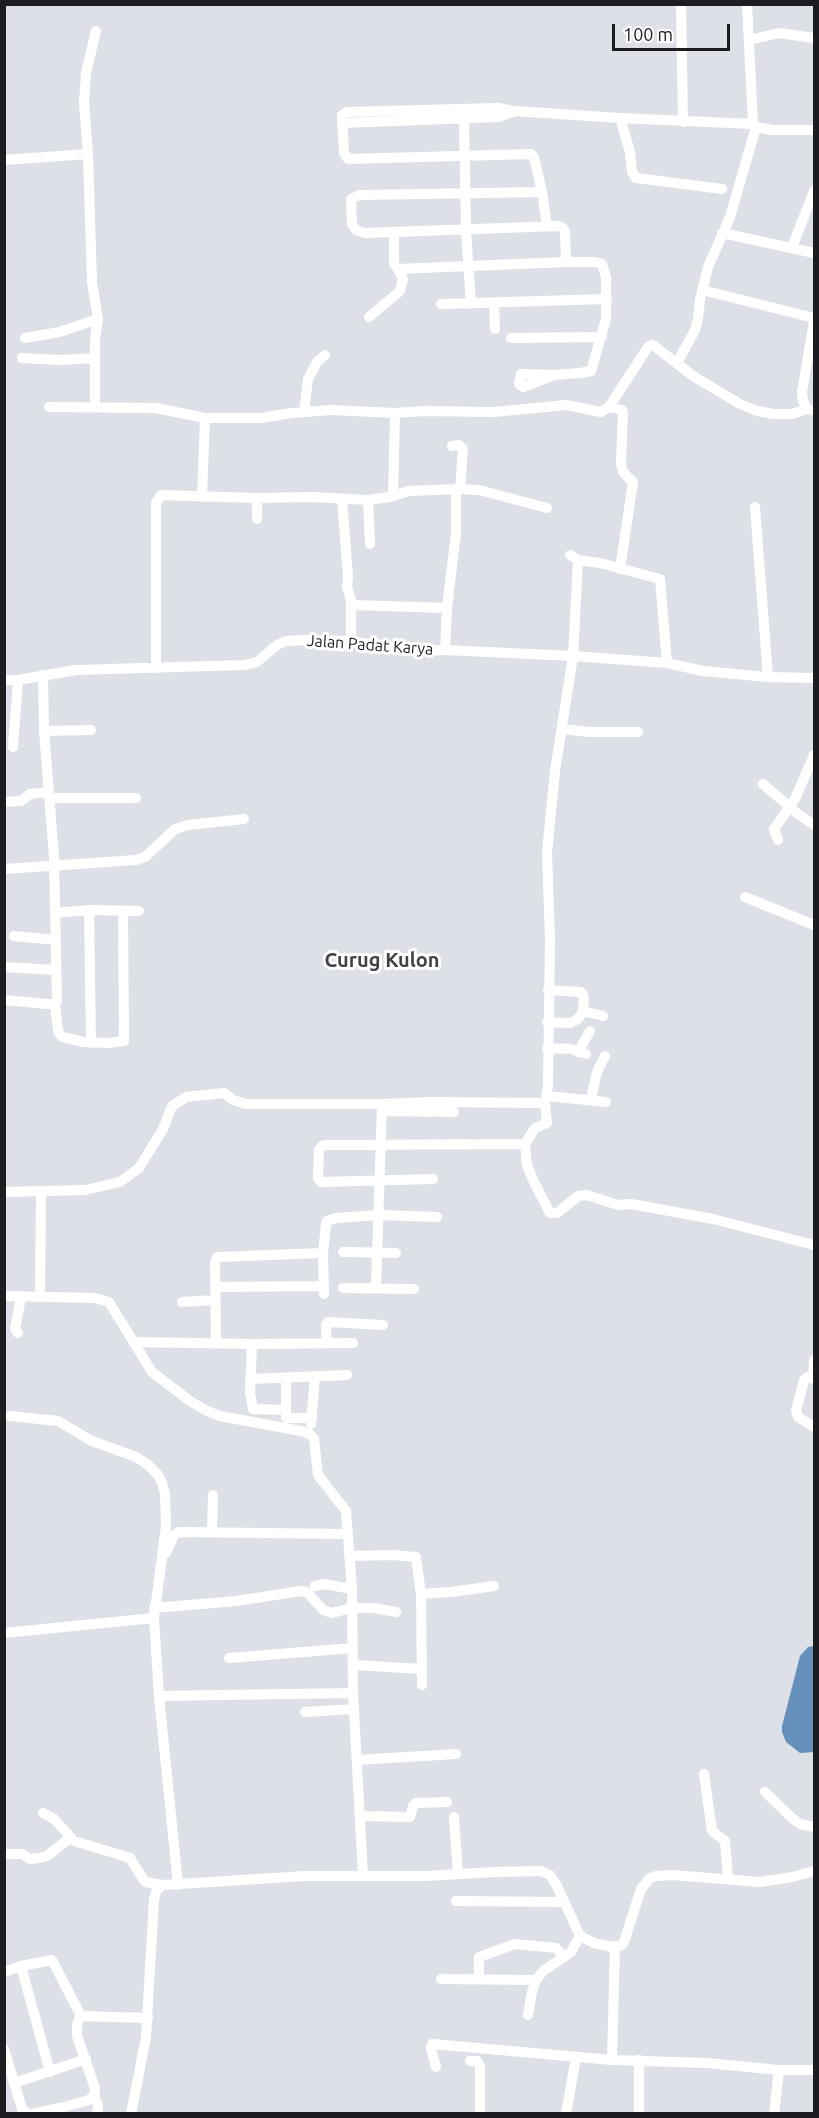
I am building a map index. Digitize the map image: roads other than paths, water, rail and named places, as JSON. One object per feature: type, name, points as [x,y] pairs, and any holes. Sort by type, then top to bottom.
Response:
[{"type":"street","points":[[681,4],[683,122]]},
{"type":"street","points":[[676,363],[695,330],[708,267],[730,217],[755,125],[747,4]]},
{"type":"street","points":[[95,407],[98,319],[92,282],[84,104],[86,73],[96,32]]},
{"type":"street","points":[[749,40],[779,33],[814,38]]},
{"type":"street","points":[[418,115],[498,108],[514,111],[755,125],[772,130],[814,130]]},
{"type":"street","points":[[514,111],[498,117],[464,119],[347,112],[342,115],[344,153],[348,159],[531,154],[534,157],[542,192],[547,226]]},
{"type":"street","points":[[620,118],[630,152],[632,172],[636,178],[722,189]]},
{"type":"street","points":[[464,119],[466,231],[471,304]]},
{"type":"street","points":[[4,160],[88,154]]},
{"type":"street","points":[[792,247],[814,191]]},
{"type":"street","points":[[542,192],[360,195],[351,199],[352,224],[356,230],[365,233],[466,231],[547,226],[563,228],[566,262]]},
{"type":"street","points":[[369,317],[400,291],[403,279],[394,264],[394,232]]},
{"type":"street","points":[[722,233],[814,253]]},
{"type":"street","points":[[398,269],[566,262],[602,264],[606,278],[606,319],[591,370],[580,374],[554,375]]},
{"type":"street","points":[[702,290],[814,320],[802,392],[803,401],[811,409]]},
{"type":"street","points":[[441,304],[607,299]]},
{"type":"street","points":[[494,304],[495,329]]},
{"type":"street","points":[[24,338],[59,332],[98,319]]},
{"type":"street","points":[[511,338],[602,337]]},
{"type":"street","points":[[49,407],[156,408],[205,417],[260,418],[331,410],[395,413],[512,411],[566,405],[601,412],[609,407],[648,346],[653,345],[722,395],[757,411],[792,414],[811,409]]},
{"type":"street","points":[[304,412],[308,379],[317,362],[325,355]]},
{"type":"street","points":[[22,358],[60,360],[95,358]]},
{"type":"street","points":[[609,407],[623,412],[621,464],[623,472],[633,482],[620,569]]},
{"type":"street","points":[[393,496],[395,413]]},
{"type":"street","points":[[202,498],[205,417]]},
{"type":"street","points":[[446,650],[447,608],[463,449],[459,446],[452,446]]},
{"type":"street","points":[[156,668],[156,503],[161,495],[202,498],[312,497],[368,500],[409,491],[458,489],[479,490],[547,508]]},
{"type":"street","points":[[257,498],[257,519]]},
{"type":"street","points":[[342,499],[347,587],[351,605],[351,641]]},
{"type":"street","points":[[368,500],[370,544]]},
{"type":"street","points":[[755,507],[768,677]]},
{"type":"street","points":[[667,663],[660,579],[574,557],[573,656],[548,844],[550,918],[546,1100],[548,1123],[535,1128],[525,1144],[527,1165],[536,1188],[550,1213],[557,1214],[578,1196],[587,1195],[618,1205],[631,1204],[713,1219],[814,1245]]},
{"type":"street","points":[[351,605],[447,608]]},
{"type":"street","name":"Jalan Padat Karya","points":[[4,680],[18,680],[76,670],[251,664],[286,641],[351,641],[408,651],[446,650],[573,656],[667,663],[703,671],[768,677],[814,678]]},
{"type":"street","points":[[43,675],[44,731],[56,913],[57,1001],[55,1004],[60,1035],[67,1040],[91,1043],[120,1043],[125,1040],[123,911]]},
{"type":"street","points":[[13,747],[18,680]]},
{"type":"street","points":[[562,729],[589,732],[638,732]]},
{"type":"street","points":[[44,731],[90,730]]},
{"type":"street","points":[[778,840],[774,829],[791,806],[814,755]]},
{"type":"street","points":[[764,784],[784,803],[814,825]]},
{"type":"street","points":[[4,802],[21,801],[30,794],[136,798]]},
{"type":"street","points":[[4,870],[136,860],[145,857],[175,829],[188,825],[244,819]]},
{"type":"street","points":[[745,897],[814,926]]},
{"type":"street","points":[[56,913],[89,910],[139,911]]},
{"type":"street","points":[[89,910],[91,1043]]},
{"type":"street","points":[[14,936],[56,940]]},
{"type":"street","points":[[4,967],[56,970]]},
{"type":"street","points":[[547,1022],[570,1023],[578,1019],[583,1011],[584,998],[581,992],[548,990]]},
{"type":"street","points":[[4,1000],[55,1004]]},
{"type":"street","points":[[583,1011],[603,1016]]},
{"type":"street","points":[[547,1048],[571,1049],[582,1053],[590,1031]]},
{"type":"street","points":[[591,1099],[597,1072],[605,1056]]},
{"type":"street","points":[[4,1192],[85,1190],[120,1182],[139,1168],[163,1130],[172,1106],[186,1097],[224,1093],[233,1100],[246,1104],[382,1107],[454,1112]]},
{"type":"street","points":[[382,1107],[432,1102],[591,1099],[606,1102]]},
{"type":"street","points":[[376,1287],[382,1107]]},
{"type":"street","points":[[433,1179],[321,1182],[318,1178],[319,1150],[322,1146],[380,1144],[525,1144]]},
{"type":"street","points":[[40,1192],[40,1296]]},
{"type":"street","points":[[216,1287],[323,1290],[323,1253],[327,1221],[336,1218],[379,1215],[437,1217]]},
{"type":"street","points":[[343,1252],[396,1253]]},
{"type":"street","points":[[216,1343],[215,1262],[217,1257],[323,1253]]},
{"type":"street","points":[[343,1288],[414,1289]]},
{"type":"street","points":[[4,1296],[95,1298],[109,1302],[152,1372],[172,1388],[207,1411],[220,1416],[310,1434],[314,1439],[318,1475],[346,1511],[352,1589],[354,1709],[363,1875]]},
{"type":"street","points":[[18,1333],[15,1329],[21,1297]]},
{"type":"street","points":[[182,1302],[215,1300]]},
{"type":"street","points":[[327,1343],[326,1324],[328,1322],[383,1325]]},
{"type":"street","points":[[134,1342],[353,1343]]},
{"type":"street","points":[[252,1344],[250,1393],[253,1409],[286,1410]]},
{"type":"street","points":[[814,1360],[814,1379],[808,1377],[804,1380],[796,1411],[798,1417],[814,1427]]},
{"type":"street","points":[[250,1379],[347,1375]]},
{"type":"street","points":[[310,1434],[315,1376]]},
{"type":"street","points":[[286,1378],[286,1418],[312,1418]]},
{"type":"street","points":[[10,1416],[58,1421],[92,1441],[122,1454],[136,1457],[158,1475],[165,1493],[163,1558],[154,1613],[159,1696],[178,1885]]},
{"type":"street","points":[[212,1532],[213,1495]]},
{"type":"street","points":[[163,1558],[177,1533],[347,1534]]},
{"type":"street","points":[[349,1556],[416,1557],[421,1580],[422,1685]]},
{"type":"street","points":[[315,1586],[324,1584],[352,1589]]},
{"type":"street","points":[[421,1594],[494,1586]]},
{"type":"street","points":[[4,1633],[301,1591],[307,1592],[323,1610],[332,1613],[352,1608],[374,1608],[396,1612]]},
{"type":"street","points":[[229,1658],[353,1648]]},
{"type":"street","points":[[354,1665],[422,1669]]},
{"type":"street","points":[[159,1696],[354,1693]]},
{"type":"street","points":[[304,1712],[354,1709]]},
{"type":"street","points":[[357,1760],[456,1754]]},
{"type":"street","points":[[704,1774],[712,1831],[725,1841],[728,1879]]},
{"type":"street","points":[[765,1792],[800,1824],[814,1827]]},
{"type":"street","points":[[360,1816],[410,1817],[416,1803],[447,1802]]},
{"type":"street","points":[[43,1814],[54,1819],[70,1838],[78,1843],[130,1858],[145,1882],[178,1885],[304,1876],[426,1876],[528,1870],[546,1873],[557,1886],[580,1936],[594,1943],[615,1946],[624,1942],[641,1889],[650,1878],[672,1875],[760,1882],[814,1871]]},
{"type":"street","points":[[454,1817],[458,1874]]},
{"type":"street","points":[[4,1854],[22,1854],[30,1859],[39,1858],[47,1856],[70,1838]]},
{"type":"street","points":[[131,2114],[146,2037],[154,1899],[157,1890],[163,1884]]},
{"type":"street","points":[[456,1901],[564,1902]]},
{"type":"street","points":[[528,2015],[536,1980],[543,1971],[564,1958],[575,1947],[580,1936]]},
{"type":"street","points":[[479,1978],[479,1956],[515,1944],[556,1948],[564,1958]]},
{"type":"street","points":[[612,2060],[615,1946]]},
{"type":"street","points":[[4,1972],[49,1959],[54,1961],[81,2016]]},
{"type":"street","points":[[21,1966],[50,2072]]},
{"type":"street","points":[[441,1979],[536,1980]]},
{"type":"street","points":[[81,2016],[148,2018]]},
{"type":"street","points":[[81,2016],[77,2024],[77,2036],[95,2088],[97,2114]]},
{"type":"street","points":[[436,2067],[430,2048],[432,2044],[612,2060],[814,2070]]},
{"type":"street","points":[[4,2049],[22,2109],[31,2114],[65,2110],[94,2096]]},
{"type":"street","points":[[566,2114],[576,2057]]},
{"type":"street","points":[[14,2083],[86,2059]]},
{"type":"street","points":[[639,2060],[639,2114]]},
{"type":"street","points":[[470,2061],[477,2061],[480,2066],[480,2114]]},
{"type":"street","points":[[774,2114],[779,2070]]},
{"type":"water","points":[[814,1646],[814,1752],[800,1753],[786,1742],[782,1726],[800,1656],[808,1647]]},
{"type":"district","name":"Curug Kulon","points":[[382,960]]}]
